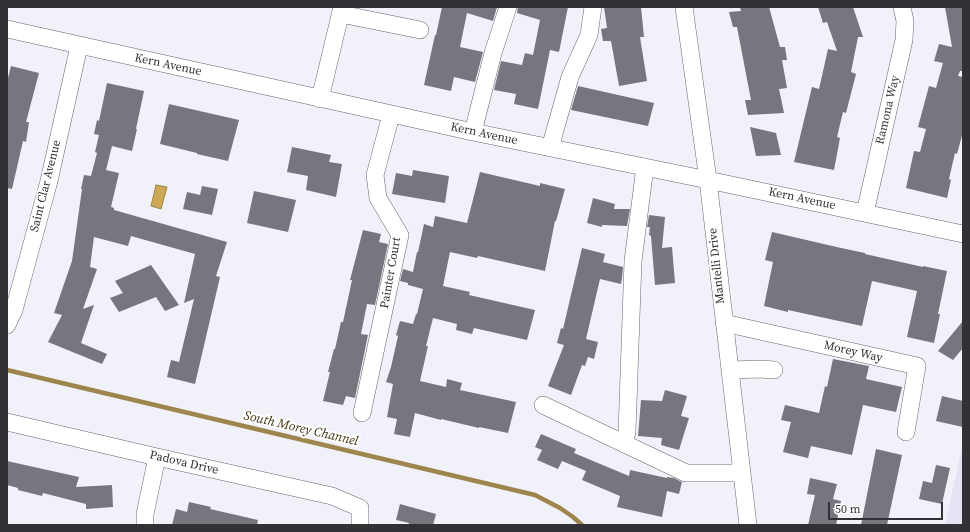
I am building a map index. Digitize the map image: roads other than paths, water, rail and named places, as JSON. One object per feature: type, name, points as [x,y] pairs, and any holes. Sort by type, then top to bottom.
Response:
[{"type":"street","points":[[473,132],[493,53],[508,7]]},
{"type":"street","points":[[550,148],[570,77],[589,35],[593,7]]},
{"type":"street","name":"Mantelli Drive","points":[[684,7],[708,180],[748,525]]},
{"type":"street","name":"Ramona Way","points":[[865,213],[904,40],[905,21],[902,7]]},
{"type":"street","points":[[320,99],[342,10],[420,30]]},
{"type":"street","name":"Kern Avenue","points":[[7,29],[391,115],[963,234]]},
{"type":"street","name":"Saint Clar Avenue","points":[[7,325],[14,310],[49,182],[78,46]]},
{"type":"street","name":"Painter Court","points":[[362,413],[400,235],[378,198],[375,175],[391,115]]},
{"type":"street","points":[[624,444],[627,432],[633,261],[645,167]]},
{"type":"street","name":"Morey Way","points":[[724,323],[917,366],[906,432]]},
{"type":"street","points":[[730,370],[774,370]]},
{"type":"street","points":[[543,405],[686,473],[742,473]]},
{"type":"street","name":"Padova Drive","points":[[7,422],[332,496],[360,517]]},
{"type":"street","points":[[145,525],[146,508],[157,457]]},
{"type":"waterway","name":"South Morey Channel","points":[[7,370],[535,495],[560,508],[582,525]]}]
